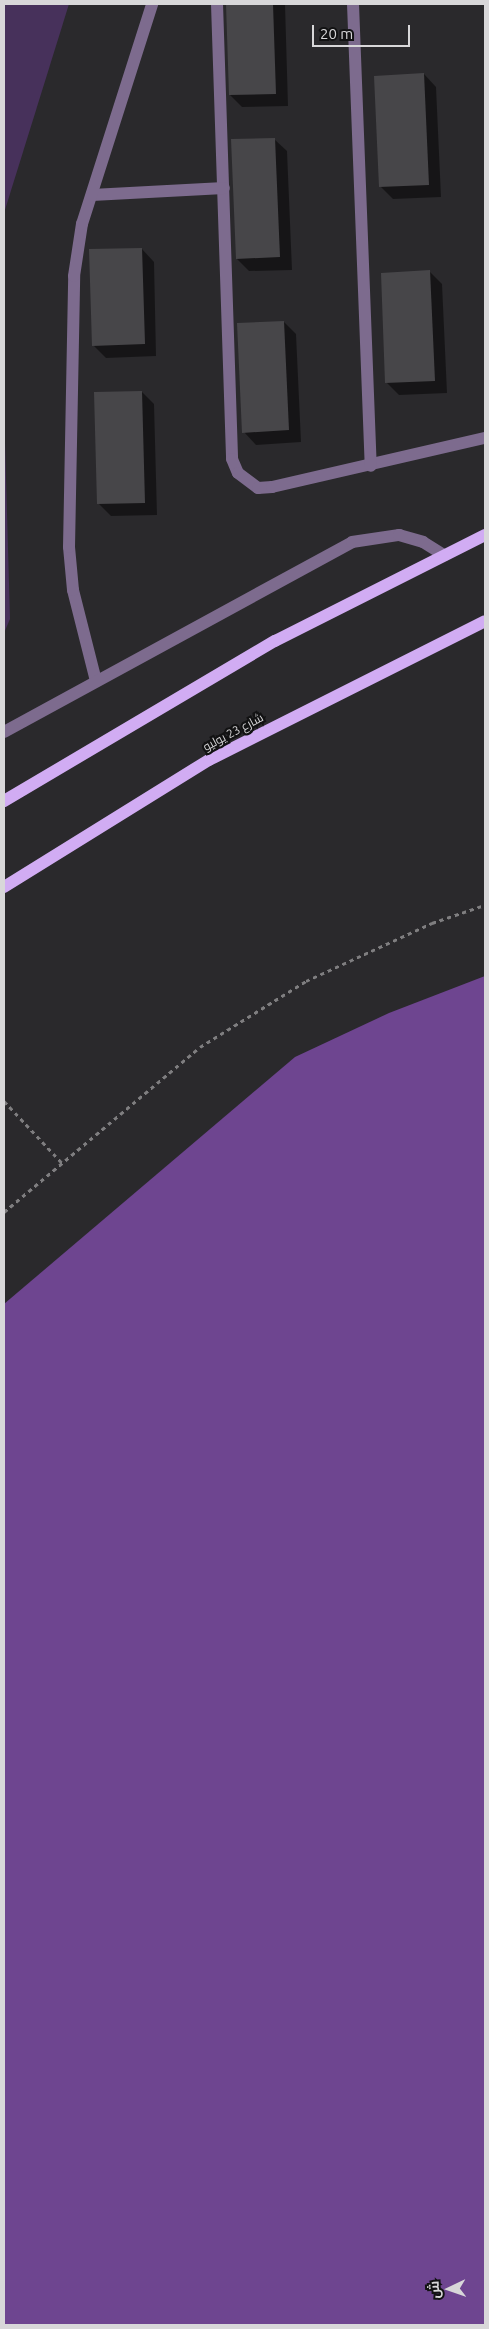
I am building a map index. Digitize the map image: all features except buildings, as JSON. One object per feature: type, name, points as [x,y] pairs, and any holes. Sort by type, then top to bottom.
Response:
[{"type":"main road","points":[[4,801],[194,686],[485,535]]},
{"type":"main road","name":"شارع 23 يوليو","points":[[4,887],[210,760],[485,620]]},
{"type":"street","points":[[96,681],[73,590],[70,547],[74,276],[92,194],[152,4]]},
{"type":"street","points":[[217,4],[232,458],[238,473],[258,488],[272,488],[485,438]]},
{"type":"street","points":[[353,4],[371,466]]},
{"type":"street","points":[[92,194],[224,188]]},
{"type":"street","points":[[4,732],[352,542],[399,535],[423,542],[444,556]]},
{"type":"path","points":[[4,1212],[200,1047],[306,982],[432,923],[485,905]]},
{"type":"path","points":[[4,1102],[62,1163]]},
{"type":"shaded area","points":[[4,4],[69,4],[4,213]]},
{"type":"shaded area","points":[[4,407],[10,619],[4,633]]},
{"type":"shaded area","points":[[485,976],[485,2325],[4,2325],[4,1304],[295,1057],[389,1013]]}]
